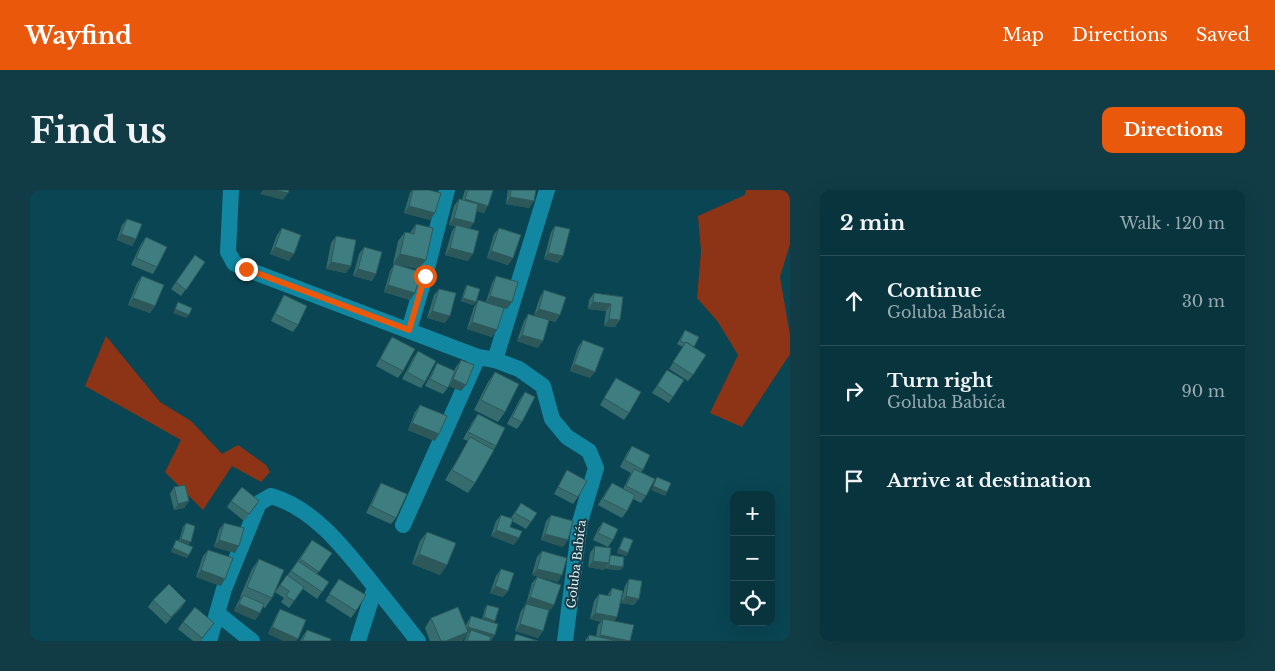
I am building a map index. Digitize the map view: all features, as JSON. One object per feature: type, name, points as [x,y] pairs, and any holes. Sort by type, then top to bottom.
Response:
[{"type":"street","name":"Goluba Babića","points":[[231,190],[228,252],[234,262],[246,269],[478,357],[495,360],[519,369],[543,386],[552,419],[567,436],[589,451],[596,468],[580,522],[565,641]]},
{"type":"street","points":[[409,330],[447,190]]},
{"type":"street","points":[[495,360],[546,190]]},
{"type":"street","points":[[403,525],[478,357]]},
{"type":"street","points":[[209,641],[224,589],[259,503],[271,496],[280,498],[307,514],[355,560],[418,641]]},
{"type":"street","points":[[358,641],[375,587]]},
{"type":"street","points":[[217,613],[252,641]]},
{"type":"shaded area","points":[[746,190],[790,190],[790,244],[780,277],[790,335],[790,354],[742,427],[710,413],[738,355],[718,322],[697,298],[701,251],[698,216],[745,195]]},
{"type":"shaded area","points":[[106,336],[160,402],[191,421],[222,454],[238,445],[266,465],[270,472],[261,482],[232,466],[203,510],[165,472],[181,440],[85,386]]},
{"type":"building","points":[[274,190],[289,190],[288,193]]},
{"type":"building","points":[[413,190],[429,190],[441,193],[435,213],[409,206]]},
{"type":"building","points":[[468,190],[493,190],[488,206],[465,199]]},
{"type":"building","points":[[511,190],[536,190],[534,201],[510,197]]},
{"type":"building","points":[[459,199],[478,204],[474,223],[454,218]]},
{"type":"building","points":[[127,219],[142,224],[136,239],[121,234]]},
{"type":"building","points":[[416,224],[433,228],[426,260],[400,254],[405,232],[414,234]]},
{"type":"building","points":[[456,225],[479,231],[473,254],[450,248]]},
{"type":"building","points":[[555,226],[570,229],[563,256],[548,253]]},
{"type":"building","points":[[282,228],[301,235],[294,254],[275,247]]},
{"type":"building","points":[[499,228],[521,235],[513,258],[491,251]]},
{"type":"building","points":[[336,236],[356,240],[351,266],[331,262]]},
{"type":"building","points":[[146,237],[167,247],[157,267],[136,258]]},
{"type":"building","points":[[364,247],[382,252],[376,274],[358,269]]},
{"type":"building","points":[[195,255],[205,262],[186,290],[176,282]]},
{"type":"building","points":[[394,264],[421,272],[415,293],[388,285]]},
{"type":"building","points":[[142,276],[164,285],[155,306],[133,298]]},
{"type":"building","points":[[496,276],[518,282],[512,302],[490,296]]},
{"type":"building","points":[[467,285],[480,289],[476,302],[463,298]]},
{"type":"building","points":[[439,289],[456,293],[450,316],[432,311]]},
{"type":"building","points":[[544,290],[566,297],[560,315],[539,309]]},
{"type":"building","points":[[594,293],[623,297],[620,320],[609,319],[611,304],[593,302]]},
{"type":"building","points":[[284,295],[307,306],[298,325],[275,314]]},
{"type":"building","points":[[478,300],[504,308],[497,330],[472,322]]},
{"type":"building","points":[[178,302],[192,308],[189,315],[175,309]]},
{"type":"building","points":[[528,314],[549,320],[543,341],[522,335]]},
{"type":"building","points":[[685,330],[699,337],[694,347],[680,341]]},
{"type":"building","points":[[392,337],[415,349],[403,371],[380,359]]},
{"type":"building","points":[[583,340],[604,348],[595,372],[574,364]]},
{"type":"building","points":[[686,342],[706,355],[693,375],[673,362]]},
{"type":"building","points":[[418,351],[436,361],[425,382],[407,372]]},
{"type":"building","points":[[461,360],[474,365],[466,385],[453,379]]},
{"type":"building","points":[[437,363],[455,371],[448,388],[430,379]]},
{"type":"building","points":[[667,370],[684,380],[673,397],[657,386]]},
{"type":"building","points":[[495,372],[519,384],[505,412],[481,400]]},
{"type":"building","points":[[616,378],[641,392],[629,413],[604,398]]},
{"type":"building","points":[[525,392],[535,397],[522,422],[512,417]]},
{"type":"building","points":[[420,405],[447,416],[439,434],[412,423]]},
{"type":"building","points":[[478,414],[505,428],[496,446],[468,432]]},
{"type":"building","points":[[470,437],[494,450],[475,483],[452,470]]},
{"type":"building","points":[[632,446],[650,455],[643,470],[625,460]]},
{"type":"building","points":[[634,469],[655,479],[646,496],[626,486]]},
{"type":"building","points":[[567,470],[587,481],[578,497],[558,487]]},
{"type":"building","points":[[657,477],[671,483],[667,492],[653,486]]},
{"type":"building","points":[[381,483],[407,494],[396,518],[371,506]]},
{"type":"building","points":[[612,483],[635,495],[627,511],[603,499]]},
{"type":"building","points":[[185,485],[189,501],[178,504],[174,487]]},
{"type":"building","points":[[242,487],[259,501],[249,514],[231,501]]},
{"type":"building","points":[[521,503],[537,513],[531,522],[515,513]]},
{"type":"building","points":[[501,515],[513,519],[510,527],[522,531],[519,538],[496,530]]},
{"type":"building","points":[[551,515],[573,521],[568,540],[545,534]]},
{"type":"building","points":[[603,522],[618,529],[613,540],[598,533]]},
{"type":"building","points":[[186,523],[195,526],[191,542],[181,539]]},
{"type":"building","points":[[224,523],[244,528],[239,546],[219,540]]},
{"type":"building","points":[[427,532],[456,543],[447,565],[419,554]]},
{"type":"building","points":[[624,537],[633,540],[628,553],[619,549]]},
{"type":"building","points":[[176,540],[193,547],[189,555],[173,548]]},
{"type":"building","points":[[312,540],[332,553],[319,572],[300,559]]},
{"type":"building","points":[[595,546],[611,548],[609,563],[593,561]]},
{"type":"building","points":[[208,550],[233,558],[225,579],[201,570]]},
{"type":"building","points":[[542,551],[567,558],[562,575],[537,569]]},
{"type":"building","points":[[610,555],[624,557],[623,567],[609,565]]},
{"type":"building","points":[[259,559],[284,570],[272,598],[247,587]]},
{"type":"building","points":[[298,561],[329,582],[322,592],[291,571]]},
{"type":"building","points":[[501,569],[514,573],[508,591],[495,586]]},
{"type":"building","points":[[287,575],[304,587],[294,601],[286,596],[289,591],[280,585]]},
{"type":"building","points":[[537,577],[561,585],[554,605],[530,597]]},
{"type":"building","points":[[339,579],[366,595],[356,611],[329,594]]},
{"type":"building","points":[[629,579],[642,581],[639,599],[626,596]]},
{"type":"building","points":[[169,584],[186,601],[171,617],[153,600]]},
{"type":"building","points":[[612,588],[623,591],[617,617],[595,613],[599,594],[610,596]]},
{"type":"building","points":[[243,595],[264,604],[260,613],[239,604]]},
{"type":"building","points":[[526,604],[549,610],[543,631],[520,624]]},
{"type":"building","points":[[487,605],[499,608],[495,621],[484,617]]},
{"type":"building","points":[[195,607],[214,623],[202,638],[183,622]]},
{"type":"building","points":[[458,607],[468,632],[446,641],[441,641],[431,618]]},
{"type":"building","points":[[280,609],[306,620],[298,639],[272,627]]},
{"type":"building","points":[[471,616],[498,624],[495,635],[468,627]]},
{"type":"building","points":[[603,619],[634,625],[630,641],[600,635]]},
{"type":"building","points":[[307,630],[331,639],[330,641],[302,641]]},
{"type":"building","points":[[471,630],[491,637],[489,641],[467,641]]},
{"type":"building","points":[[516,634],[538,641],[514,641]]},
{"type":"building","points":[[589,635],[613,640],[588,641]]},
{"type":"route","points":[[246,269],[409,330],[425,276]]}]
